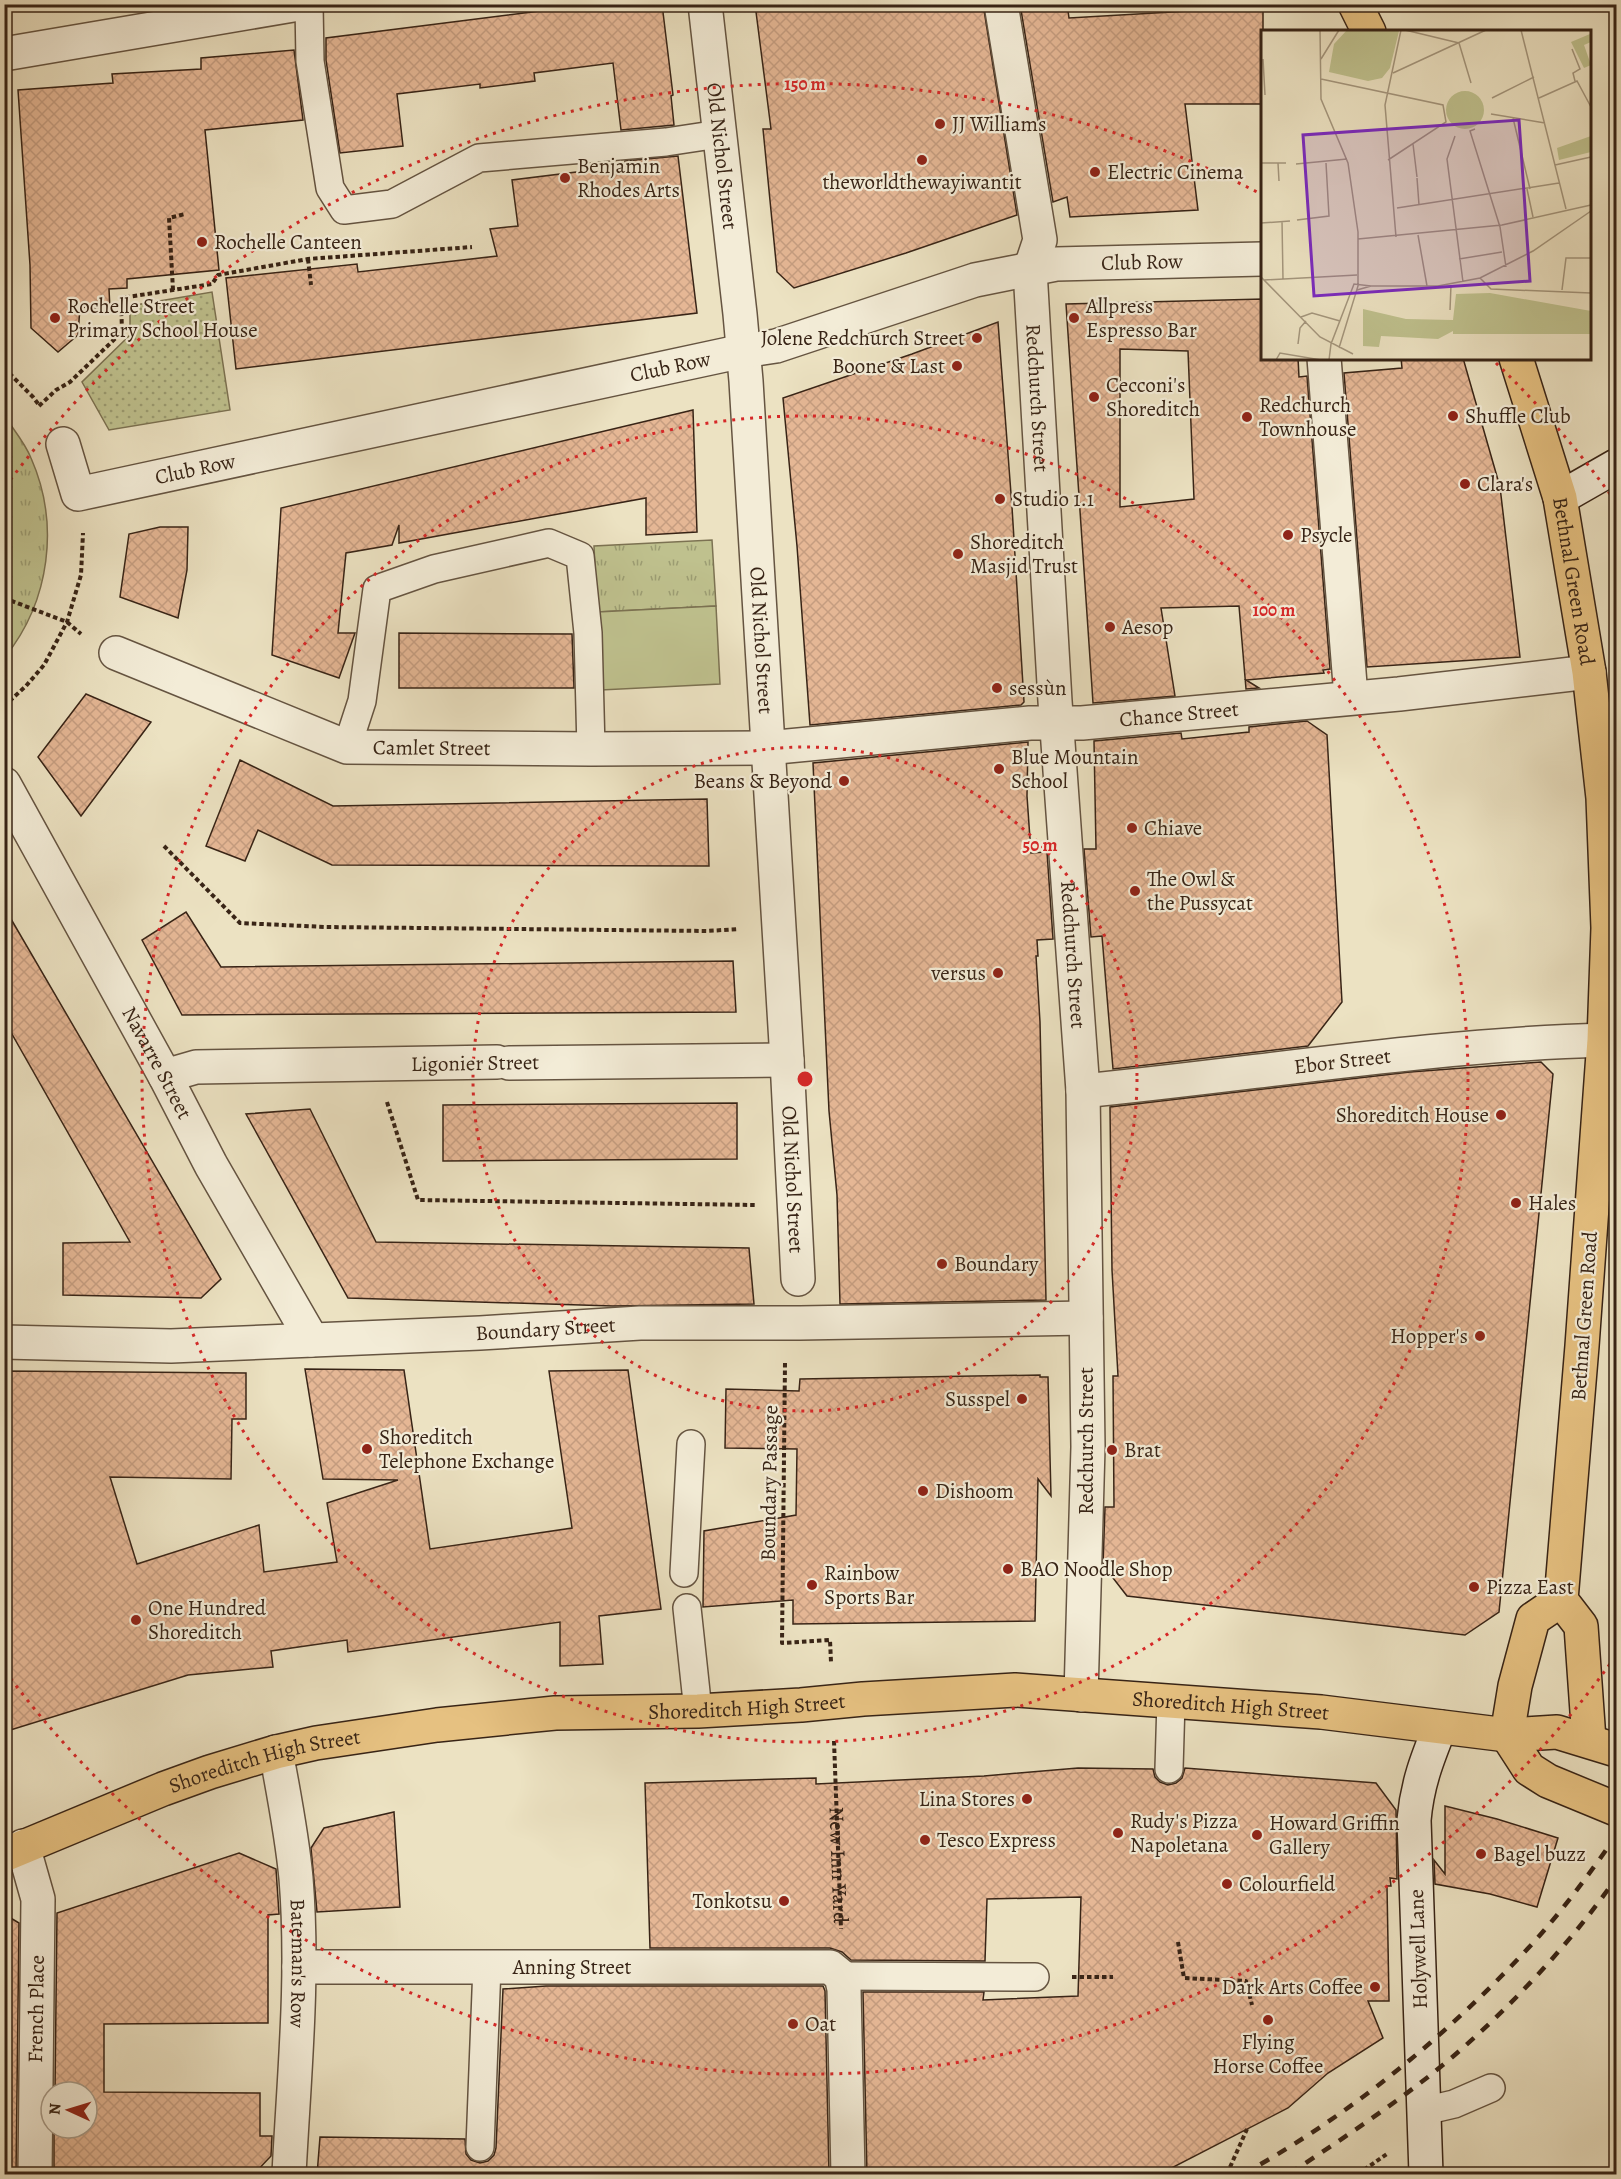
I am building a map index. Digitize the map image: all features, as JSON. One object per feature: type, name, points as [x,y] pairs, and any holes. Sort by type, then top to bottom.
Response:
[{"type":"main road","points":[[1355,4],[1368,30]]},
{"type":"main road","name":"Bethnal Green Road","points":[[1517,360],[1560,498],[1610,798],[1604,1040],[1561,1600]]},
{"type":"main road","points":[[1603,1745],[1581,1626],[1561,1600],[1533,1619],[1515,1686],[1507,1735],[1529,1769],[1548,1780],[1617,1809]]},
{"type":"main road","name":"Shoreditch High Street","points":[[14,1851],[163,1789],[276,1752],[316,1743],[448,1724],[555,1713],[698,1711],[863,1698],[1015,1690],[1321,1712],[1507,1735],[1557,1732],[1603,1745]]},
{"type":"street","points":[[4,54],[299,4]]},
{"type":"street","name":"Old Nichol Street","points":[[705,4],[743,351],[779,925],[798,1279]]},
{"type":"street","name":"Redchurch Street","points":[[1001,4],[1040,240],[1030,270],[1057,722],[1083,1091],[1088,1447],[1081,1695]]},
{"type":"street","name":"Club Row","points":[[63,444],[78,494],[743,351],[776,346],[975,280],[1056,264],[1261,259]]},
{"type":"street","points":[[1324,360],[1351,697]]},
{"type":"street","points":[[1560,498],[1617,466]]},
{"type":"street","name":"Camlet Street","points":[[116,653],[347,747],[767,748]]},
{"type":"street","name":"Chance Street","points":[[767,748],[1030,723],[1082,723],[1399,694],[1589,672]]},
{"type":"street","name":"Navarre Street","points":[[4,784],[165,1076],[211,1165],[312,1340]]},
{"type":"street","name":"Ebor Street","points":[[1083,1091],[1425,1053],[1562,1041],[1604,1040]]},
{"type":"street","name":"Ligonier Street","points":[[165,1076],[196,1067],[787,1060]]},
{"type":"street","name":"Boundary Street","points":[[4,1342],[171,1346],[640,1323],[1086,1318]]},
{"type":"street","name":"Holywell Lane","points":[[1426,2175],[1414,1820],[1416,1795],[1440,1727]]},
{"type":"street","name":"Bateman's Row","points":[[276,1752],[296,1878],[299,1967],[289,2175]]},
{"type":"street","name":"French Place","points":[[14,1851],[38,1899],[34,2175]]},
{"type":"street","name":"Anning Street","points":[[299,1967],[818,1965],[830,1967],[849,1976]]},
{"type":"street","points":[[848,2175],[844,1989],[849,1976]]},
{"type":"lane","points":[[309,4],[310,61],[330,188],[344,210],[392,204],[479,158],[666,142],[719,134]]},
{"type":"lane","points":[[347,747],[362,700],[377,588],[434,569],[549,543],[580,556],[588,633],[591,749]]},
{"type":"lane","points":[[684,1573],[691,1444]]},
{"type":"lane","points":[[687,1608],[698,1711]]},
{"type":"lane","points":[[1169,1769],[1171,1701]]},
{"type":"lane","points":[[480,2146],[487,1966]]},
{"type":"lane","points":[[849,1976],[1035,1977]]},
{"type":"lane","points":[[1424,2111],[1454,2104],[1491,2088]]},
{"type":"path","points":[[173,291],[169,218],[185,214]]},
{"type":"path","points":[[39,406],[56,390],[70,382],[122,332],[121,298],[212,284],[218,275],[308,259],[472,247]]},
{"type":"path","points":[[308,259],[311,285]]},
{"type":"path","points":[[4,368],[33,396],[63,444]]},
{"type":"path","points":[[4,510],[8,547],[4,569]]},
{"type":"path","points":[[4,706],[44,665],[67,622],[81,575]]},
{"type":"path","points":[[4,598],[67,622]]},
{"type":"path","points":[[164,846],[240,923],[326,927],[707,931],[779,925]]},
{"type":"path","points":[[375,1064],[418,1200],[795,1206]]},
{"type":"path","name":"Boundary Passage","points":[[783,1323],[785,1365],[782,1642],[830,1640],[831,1654]]},
{"type":"path","name":"New Inn Yard","points":[[835,1750],[842,1952],[854,1962],[849,1976]]},
{"type":"path","points":[[1178,1942],[1184,1978]]},
{"type":"path","points":[[1179,1978],[1246,1981],[1252,2005]]},
{"type":"path","points":[[1227,2175],[1247,2129]]},
{"type":"green space","points":[[212,292],[230,410],[109,430],[82,382],[130,335],[130,306]]},
{"type":"green space","points":[[4,415],[31,458],[40,483],[46,509],[47,535],[46,561],[41,587],[32,612],[5,657]]},
{"type":"green space","points":[[712,540],[716,606],[597,612],[594,546]]},
{"type":"green space","points":[[716,606],[720,684],[601,690],[597,612]]},
{"type":"building","points":[[596,4],[662,4],[673,95],[671,96],[674,125],[621,130],[613,63],[534,73],[535,81],[480,88],[480,84],[397,94],[403,146],[340,153],[326,60],[326,38]]},
{"type":"building","points":[[755,4],[983,4],[1017,215],[794,288],[777,272],[763,129],[771,129]]},
{"type":"building","points":[[1020,4],[1067,4],[1069,18],[1206,10],[1203,4],[1263,4],[1261,104],[1185,104],[1198,210],[1070,217],[1067,197],[1053,202]]},
{"type":"building","points":[[294,50],[303,120],[205,130],[219,270],[127,279],[127,288],[109,289],[110,309],[80,307],[78,335],[58,352],[31,328],[30,265],[18,90],[113,83],[112,74],[201,69],[201,58]]},
{"type":"building","points":[[678,156],[697,313],[236,369],[226,278],[357,264],[358,272],[497,256],[490,229],[518,226],[512,180],[625,166],[625,161]]},
{"type":"building","points":[[1261,299],[1261,360],[1298,360],[1299,377],[1307,376],[1330,669],[1323,670],[1324,673],[1246,680],[1259,688],[1246,689],[1239,606],[1161,608],[1175,696],[1093,703],[1066,304]],"holes":[[[1120,349],[1188,351],[1194,499],[1120,507]]]},
{"type":"building","points":[[998,322],[1024,702],[1021,705],[810,725],[783,398]]},
{"type":"building","points":[[1401,360],[1464,360],[1500,487],[1520,657],[1367,667],[1344,373],[1402,368]]},
{"type":"building","points":[[693,410],[697,532],[646,535],[646,498],[399,543],[399,525],[392,545],[346,553],[338,633],[355,633],[339,678],[272,655],[281,508]]},
{"type":"building","points":[[160,527],[188,527],[187,570],[178,618],[120,597],[129,534]]},
{"type":"building","points":[[399,633],[572,634],[574,688],[399,688]]},
{"type":"building","points":[[86,694],[151,722],[81,816],[38,757]]},
{"type":"building","points":[[1307,721],[1327,735],[1342,1002],[1308,1046],[1113,1069],[1102,936],[1091,937],[1084,849],[1096,849],[1094,741],[1181,733],[1182,739],[1249,732],[1249,727]]},
{"type":"building","points":[[1028,742],[1027,796],[1031,853],[1047,852],[1053,939],[1037,940],[1038,956],[1036,956],[1040,1022],[1046,1300],[840,1304],[837,1195],[829,1111],[813,763]]},
{"type":"building","points":[[240,760],[333,806],[707,799],[709,866],[332,865],[258,830],[245,861],[206,846]]},
{"type":"building","points":[[4,907],[221,1279],[201,1298],[63,1295],[63,1243],[130,1242],[4,1020]]},
{"type":"building","points":[[186,912],[221,967],[733,961],[736,1012],[182,1015],[142,940]]},
{"type":"building","points":[[1541,1062],[1553,1074],[1499,1612],[1465,1635],[1127,1596],[1103,1565],[1105,1507],[1114,1507],[1113,1376],[1118,1376],[1112,1270],[1110,1107],[1410,1072]]},
{"type":"building","points":[[737,1103],[737,1159],[443,1161],[443,1105]]},
{"type":"building","points":[[310,1109],[376,1242],[749,1248],[754,1304],[613,1306],[348,1298],[246,1114]]},
{"type":"building","points":[[305,1369],[404,1370],[430,1549],[572,1528],[549,1371],[628,1370],[661,1609],[599,1616],[603,1664],[560,1666],[560,1622],[348,1652],[347,1640],[271,1651],[273,1667],[188,1675],[4,1732],[4,1371],[246,1373],[246,1419],[232,1419],[231,1479],[110,1477],[137,1564],[259,1525],[264,1572],[337,1562],[327,1503],[398,1480],[323,1479]]},
{"type":"building","points":[[1040,1375],[1040,1377],[1048,1377],[1051,1496],[1038,1479],[1035,1621],[793,1624],[793,1600],[703,1607],[704,1531],[796,1515],[797,1449],[725,1448],[726,1389],[799,1391],[800,1379]]},
{"type":"building","points":[[1078,1768],[1153,1769],[1155,1777],[1168,1785],[1182,1778],[1185,1768],[1376,1783],[1396,1810],[1397,1879],[1390,1878],[1391,1886],[1387,1886],[1389,2001],[1368,2001],[1383,2038],[1328,2073],[1288,2108],[1158,2175],[867,2175],[863,1992],[984,1992],[983,2000],[1078,1996],[1081,1897],[987,1899],[985,1961],[851,1960],[842,1952],[830,1948],[650,1948],[645,1783],[816,1778],[816,1784],[984,1776]]},
{"type":"building","points":[[1445,1806],[1558,1838],[1537,1907],[1490,1894],[1435,1884],[1434,1860],[1445,1874]]},
{"type":"building","points":[[394,1812],[400,1907],[317,1912],[311,1848],[324,1828]]},
{"type":"building","points":[[239,1853],[276,1869],[279,1914],[268,1915],[268,2023],[104,2024],[104,2092],[260,2093],[260,2136],[272,2136],[271,2156],[253,2175],[54,2175],[54,2140],[99,2140],[99,2080],[55,2080],[57,1913]]},
{"type":"building","points":[[4,1914],[19,1923],[16,2175],[4,2175]]},
{"type":"building","points":[[546,1986],[823,1986],[825,1991],[829,2175],[317,2175],[320,2137],[465,2139],[466,2154],[471,2160],[480,2163],[488,2161],[494,2155],[496,2148],[503,1989]]},
{"type":"railway","points":[[1243,2174],[1322,2126],[1433,2041],[1501,1977],[1533,1943],[1576,1891],[1616,1836]]},
{"type":"railway","points":[[1289,2174],[1411,2090],[1478,2034],[1553,1958],[1616,1878]]},
{"type":"place","name":"JJ Williams","points":[[940,124]]},
{"type":"place","name":"theworldthewayiwantit","points":[[922,160]]},
{"type":"place","name":"Electric Cinema","points":[[1095,172]]},
{"type":"place","name":"Benjamin Rhodes Arts","points":[[565,178]]},
{"type":"place","name":"Rochelle Canteen","points":[[202,242]]},
{"type":"place","name":"Rochelle Street Primary School House","points":[[55,318]]},
{"type":"place","name":"Allpress Espresso Bar","points":[[1074,318]]},
{"type":"place","name":"Jolene Redchurch Street","points":[[977,338]]},
{"type":"place","name":"Boone & Last","points":[[957,366]]},
{"type":"place","name":"Cecconi's Shoreditch","points":[[1094,397]]},
{"type":"place","name":"Shuffle Club","points":[[1453,416]]},
{"type":"place","name":"Redchurch Townhouse","points":[[1247,417]]},
{"type":"place","name":"Clara's","points":[[1465,484]]},
{"type":"place","name":"Studio 1.1","points":[[1000,499]]},
{"type":"place","name":"Psycle","points":[[1288,535]]},
{"type":"place","name":"Shoreditch Masjid Trust","points":[[958,554]]},
{"type":"place","name":"Aesop","points":[[1110,627]]},
{"type":"place","name":"sessùn","points":[[997,688]]},
{"type":"place","name":"Blue Mountain School","points":[[999,769]]},
{"type":"place","name":"Beans & Beyond","points":[[844,781]]},
{"type":"place","name":"Chiave","points":[[1132,828]]},
{"type":"place","name":"The Owl & the Pussycat","points":[[1135,891]]},
{"type":"place","name":"versus","points":[[998,973]]},
{"type":"place","name":"Shoreditch House","points":[[1501,1115]]},
{"type":"place","name":"Hales","points":[[1516,1203]]},
{"type":"place","name":"Boundary","points":[[942,1264]]},
{"type":"place","name":"Hopper's","points":[[1480,1336]]},
{"type":"place","name":"Susspel","points":[[1022,1399]]},
{"type":"place","name":"Shoreditch Telephone Exchange","points":[[367,1449]]},
{"type":"place","name":"Brat","points":[[1112,1450]]},
{"type":"place","name":"Dishoom","points":[[923,1491]]},
{"type":"place","name":"BAO Noodle Shop","points":[[1008,1569]]},
{"type":"place","name":"Rainbow Sports Bar","points":[[812,1585]]},
{"type":"place","name":"Pizza East","points":[[1474,1587]]},
{"type":"place","name":"One Hundred Shoreditch","points":[[136,1620]]},
{"type":"place","name":"Lina Stores","points":[[1027,1799]]},
{"type":"place","name":"Rudy's Pizza Napoletana","points":[[1118,1833]]},
{"type":"place","name":"Howard Griffin Gallery","points":[[1257,1835]]},
{"type":"place","name":"Tesco Express","points":[[925,1840]]},
{"type":"place","name":"Bagel buzz","points":[[1481,1854]]},
{"type":"place","name":"Colourfield","points":[[1227,1884]]},
{"type":"place","name":"Tonkotsu","points":[[784,1901]]},
{"type":"place","name":"Dark Arts Coffee","points":[[1375,1987]]},
{"type":"place","name":"Flying Horse Coffee","points":[[1268,2020]]},
{"type":"place","name":"Oat","points":[[793,2024]]}]
